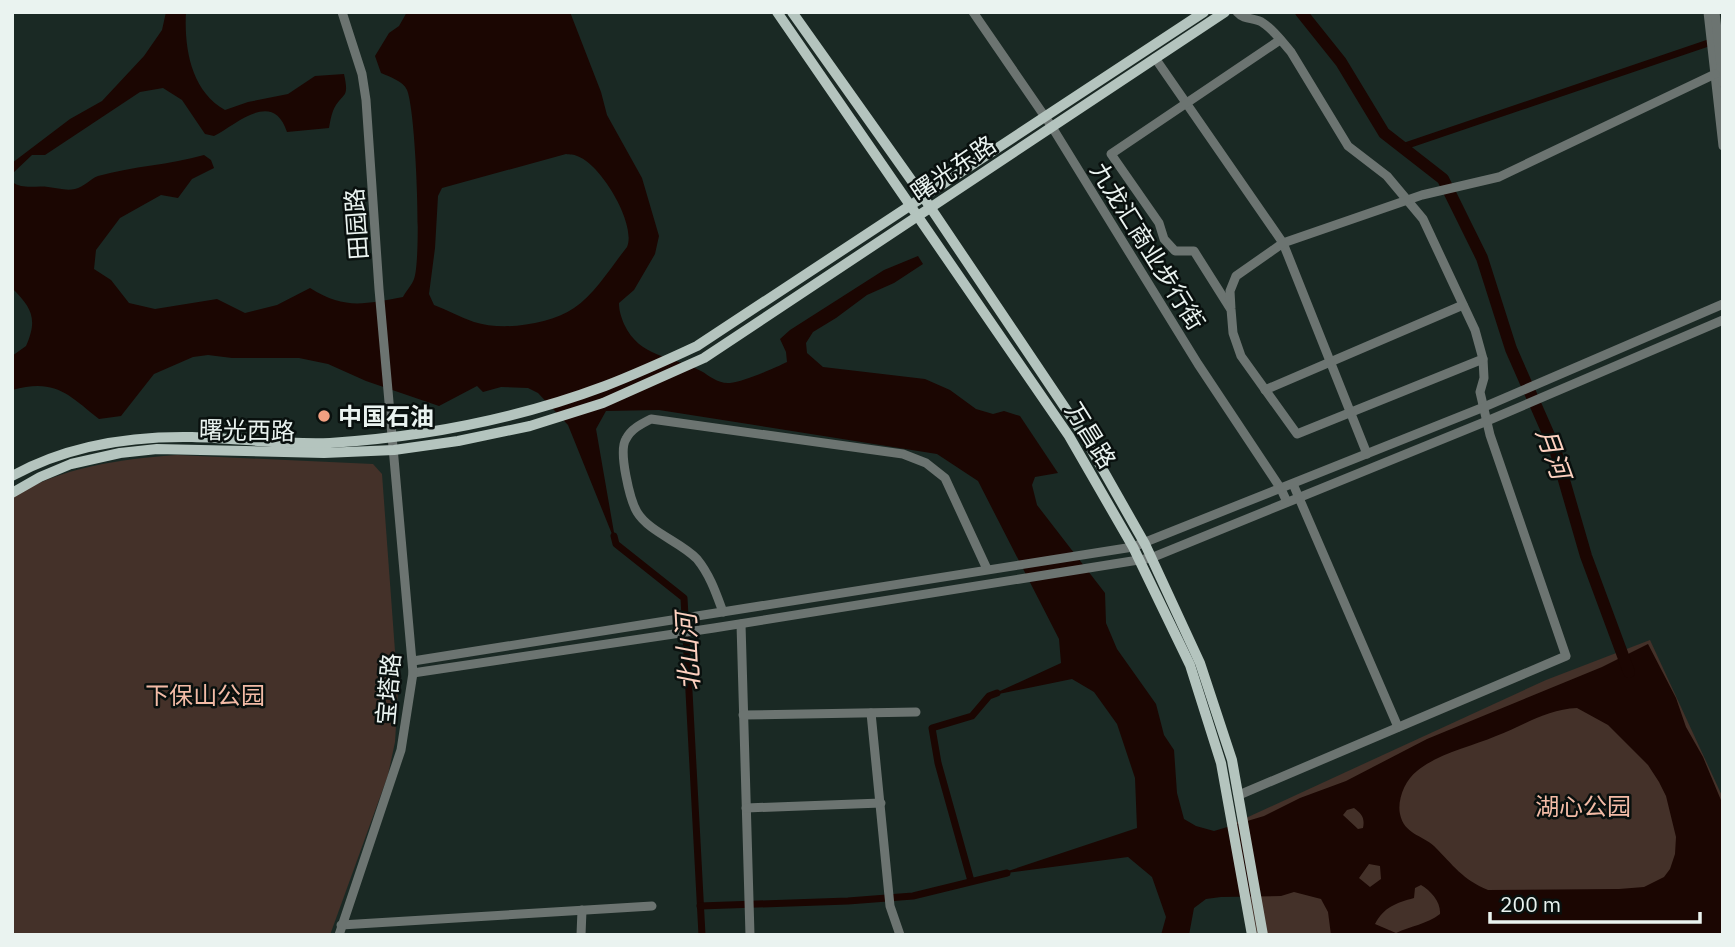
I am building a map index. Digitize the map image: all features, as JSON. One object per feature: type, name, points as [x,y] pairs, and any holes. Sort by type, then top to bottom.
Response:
[{"type":"main road","name":"万昌路","points":[[777,12],[1069,436],[1133,547],[1190,665],[1235,807],[1251,898],[1263,935]]},
{"type":"main road","name":"万昌路","points":[[792,12],[924,198],[1082,433],[1145,544],[1200,663],[1232,760],[1239,795],[1235,807]]},
{"type":"main road","name":"曙光东路","points":[[526,412],[605,386],[698,346],[915,212],[931,209],[1204,12]]},
{"type":"main road","name":"曙光东路","points":[[530,426],[603,403],[704,358],[915,212],[924,198],[1155,58],[1225,12]]},
{"type":"main road","name":"曙光西路","points":[[12,477],[71,452],[94,445],[128,440],[191,437],[284,444],[392,437],[465,426],[526,412]]},
{"type":"main road","name":"曙光西路","points":[[12,493],[71,464],[120,453],[157,449],[324,453],[394,450],[530,426]]},
{"type":"main road","name":"万昌路","points":[[1251,898],[1252,935]]},
{"type":"street","name":"田园路","points":[[342,12],[362,75],[366,100],[392,437]]},
{"type":"street","name":"九龙汇商业步行街","points":[[973,12],[1049,122],[1198,364],[1287,502]]},
{"type":"street","points":[[1237,12],[1242,17],[1262,22],[1291,52],[1348,146],[1387,176],[1423,219],[1475,330],[1483,359],[1484,378],[1480,392],[1483,407],[1566,656],[1239,795]]},
{"type":"street","points":[[1708,12],[1723,83]]},
{"type":"street","points":[[1714,36],[1716,17],[1723,13]]},
{"type":"street","points":[[1231,309],[1194,251],[1175,251],[1164,239],[1158,223],[1111,154],[1280,40]]},
{"type":"street","points":[[1716,53],[1715,75],[1723,146]]},
{"type":"street","points":[[1155,58],[1283,243],[1367,454]]},
{"type":"street","points":[[1483,359],[1297,434],[1241,356],[1233,333],[1230,291],[1236,275],[1283,243],[1422,195],[1499,177],[1715,75]]},
{"type":"street","points":[[413,661],[1145,544],[1498,401],[1723,304]]},
{"type":"street","points":[[1265,390],[1463,305]]},
{"type":"street","points":[[413,673],[1151,558],[1487,421],[1723,320]]},
{"type":"street","points":[[723,612],[706,570],[694,556],[638,513],[630,492],[623,453],[625,440],[638,425],[651,419],[903,454],[926,463],[945,478],[987,569]]},
{"type":"street","name":"宝塔路","points":[[340,930],[401,750],[413,673],[392,437]]},
{"type":"street","points":[[1293,484],[1398,727]]},
{"type":"street","points":[[741,624],[750,935]]},
{"type":"street","points":[[743,715],[916,712]]},
{"type":"street","points":[[871,713],[890,906],[900,935]]},
{"type":"street","points":[[746,808],[881,803]]},
{"type":"street","points":[[340,930],[652,906]]},
{"type":"street","points":[[581,935],[582,910]]},
{"type":"green space","name":"下保山公园","points":[[177,455],[373,464],[382,474],[398,692],[395,742],[388,775],[330,935],[12,935],[12,497],[51,478],[92,466]]},
{"type":"green space","name":"湖心公园","points":[[1650,640],[1723,798],[1723,883],[1679,935],[1255,935],[1235,823],[1546,680]]},
{"type":"shaded area","points":[[166,12],[186,12],[188,54],[197,80],[213,102],[225,110],[288,94],[315,76],[344,74],[346,92],[333,111],[329,128],[287,132],[281,119],[264,111],[244,118],[214,136],[205,134],[182,100],[163,88],[140,92],[45,155],[32,155],[12,174],[12,163],[70,119],[102,101],[144,56],[162,30]]},
{"type":"shaded area","points":[[407,12],[570,12],[601,92],[607,115],[642,178],[659,236],[655,254],[634,290],[619,303],[624,324],[638,343],[647,350],[722,382],[736,382],[751,377],[787,362],[780,339],[790,330],[884,270],[918,256],[923,264],[894,283],[867,295],[813,332],[806,343],[807,353],[823,367],[925,379],[950,390],[976,409],[993,414],[1004,411],[1020,416],[1058,473],[1035,477],[1032,485],[1037,505],[1105,593],[1106,623],[1117,649],[1156,704],[1164,735],[1174,750],[1177,793],[1184,819],[1214,831],[1264,816],[1300,798],[1346,781],[1427,739],[1602,667],[1648,644],[1676,698],[1686,727],[1703,757],[1723,805],[1723,935],[1331,935],[1328,912],[1321,899],[1294,892],[1281,896],[1206,899],[1194,908],[1189,935],[1161,935],[1166,917],[1152,877],[1128,857],[999,874],[1137,828],[1135,778],[1117,724],[1094,692],[1072,679],[989,696],[1061,663],[1059,639],[978,481],[937,454],[659,410],[606,411],[596,429],[616,544],[568,425],[538,393],[528,388],[501,387],[483,392],[477,386],[439,406],[366,381],[328,364],[299,358],[232,358],[208,355],[193,357],[154,374],[121,416],[99,419],[69,396],[50,387],[12,390],[12,356],[26,346],[32,321],[28,308],[12,288],[12,182],[26,187],[72,190],[98,176],[111,173],[204,155],[211,160],[214,168],[192,179],[178,198],[161,195],[120,218],[96,250],[94,269],[111,280],[129,303],[155,309],[217,299],[245,313],[277,305],[310,288],[334,300],[355,303],[403,297],[413,281],[418,244],[413,125],[407,90],[399,82],[381,73],[375,56],[389,33],[399,26]],"holes":[[[566,154],[576,155],[596,170],[622,210],[629,237],[627,247],[589,295],[564,314],[525,325],[498,326],[474,322],[434,305],[429,294],[438,196],[442,188]],[[1577,708],[1608,725],[1648,765],[1659,782],[1666,796],[1676,837],[1675,854],[1664,877],[1644,887],[1619,889],[1488,890],[1465,877],[1434,846],[1405,826],[1399,809],[1401,797],[1417,771],[1445,755],[1566,709]],[[1354,808],[1359,812],[1363,819],[1363,828],[1358,829],[1343,815]],[[1369,864],[1380,866],[1381,879],[1370,887],[1359,878]],[[1421,885],[1435,897],[1440,914],[1396,933],[1375,924],[1391,906],[1414,898],[1415,888]]]},
{"type":"waterway","name":"月河","points":[[1301,12],[1341,62],[1384,133],[1443,179],[1482,258],[1511,349],[1555,449],[1586,556],[1629,672]]},
{"type":"waterway","points":[[1402,147],[1723,38]]},
{"type":"waterway","name":"北山河","points":[[614,536],[616,544],[684,598],[702,935]]},
{"type":"waterway","points":[[971,881],[938,763],[932,728],[972,716],[989,696],[997,693]]},
{"type":"waterway","points":[[700,906],[913,896],[1007,873]]},
{"type":"place","name":"中国石油","points":[[324,416]]}]
